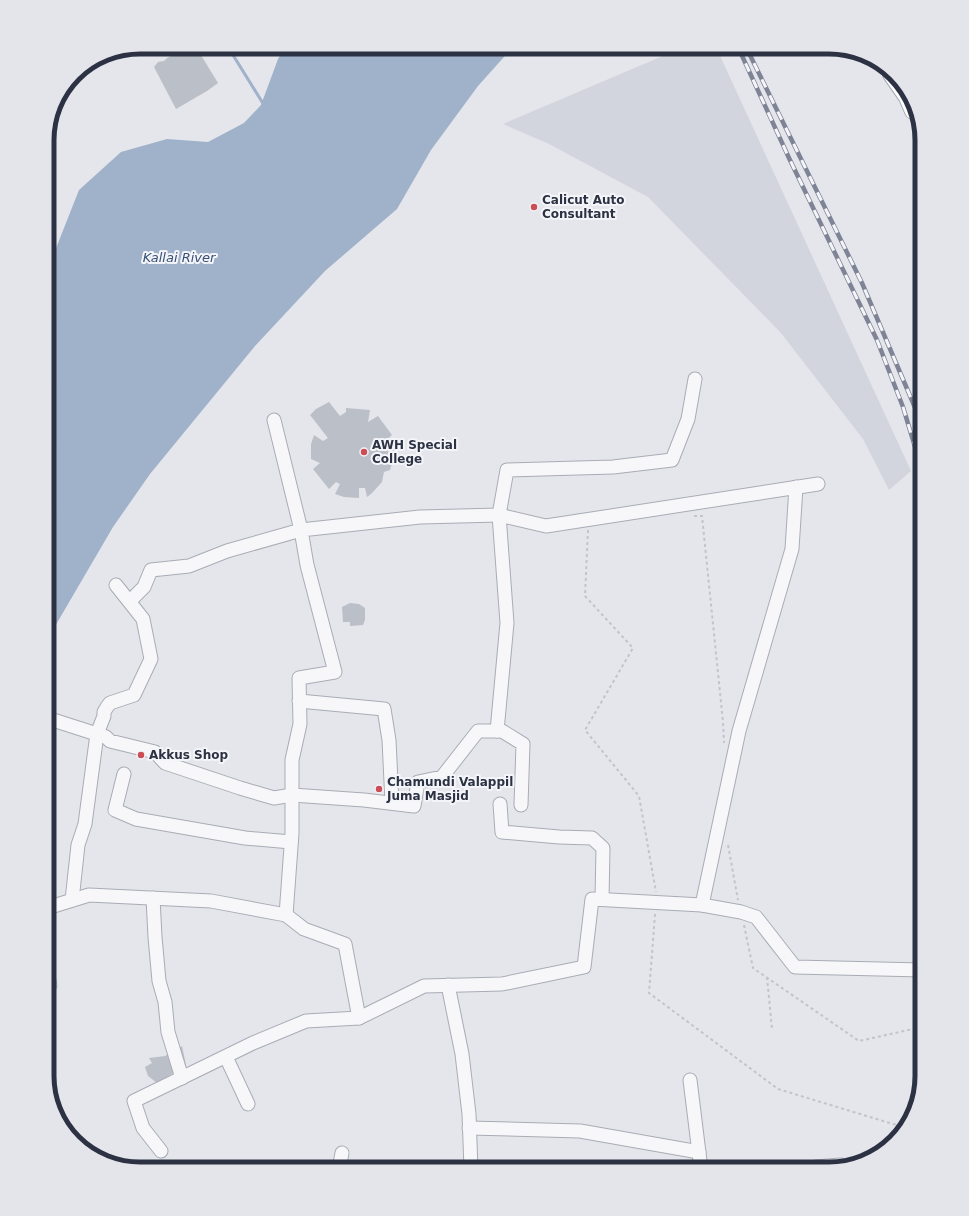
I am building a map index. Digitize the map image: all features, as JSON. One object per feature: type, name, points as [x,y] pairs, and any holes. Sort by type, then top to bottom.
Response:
[{"type":"street","points":[[497,731],[507,623],[499,515],[507,470],[613,467],[672,460],[688,419],[694,379]]},
{"type":"street","points":[[274,420],[301,530],[307,565],[335,672],[299,678],[300,724],[292,760],[291,842],[286,915]]},
{"type":"street","points":[[130,601],[144,587],[151,570],[189,566],[227,551],[301,530],[420,517],[499,515],[546,526],[818,484]]},
{"type":"street","points":[[702,905],[739,731],[792,549],[796,487]]},
{"type":"street","points":[[72,900],[78,845],[85,824],[97,734],[104,716],[104,712],[110,703],[134,695],[151,659],[143,619],[116,584]]},
{"type":"street","points":[[299,701],[384,709],[389,740],[392,803]]},
{"type":"street","points":[[54,720],[106,737],[110,741],[155,752],[165,763],[274,798],[292,795],[364,800],[414,806],[418,782],[442,777],[478,731],[502,731],[523,744],[521,805]]},
{"type":"street","points":[[124,774],[115,810],[136,819],[245,838],[291,842]]},
{"type":"street","points":[[500,804],[502,832],[592,838],[603,848],[602,899]]},
{"type":"street","points":[[54,906],[89,895],[212,901],[286,915],[304,928],[345,944],[360,1018]]},
{"type":"street","points":[[153,898],[159,981],[165,1002],[168,1032],[182,1078]]},
{"type":"street","points":[[161,1151],[143,1128],[134,1101],[253,1044],[306,1021],[360,1018],[424,986],[502,984],[584,967],[592,899],[702,905],[741,912],[756,918],[795,968],[915,970]]},
{"type":"street","points":[[448,985],[462,1054],[471,1162]]},
{"type":"street","points":[[226,1057],[248,1104]]},
{"type":"street","points":[[690,1080],[700,1162]]},
{"type":"street","points":[[469,1128],[580,1131],[699,1152]]},
{"type":"street","points":[[340,1162],[342,1153]]},
{"type":"path","points":[[687,516],[702,516],[723,722],[724,746]]},
{"type":"path","points":[[588,529],[585,596],[632,648],[585,730],[639,796],[656,893]]},
{"type":"path","points":[[728,841],[728,849],[753,968],[859,1041],[915,1029]]},
{"type":"path","points":[[655,909],[650,993],[778,1089],[899,1125]]},
{"type":"path","points":[[767,978],[772,1029]]},
{"type":"shaded area","points":[[668,54],[719,54],[911,471],[889,490],[863,439],[781,333],[648,197],[549,144],[503,124]]},
{"type":"water","name":"Kallai River","points":[[281,54],[507,54],[478,86],[431,150],[397,209],[325,271],[255,346],[150,474],[113,527],[54,628],[54,253],[79,190],[121,152],[167,139],[208,142],[244,123],[261,105]]},
{"type":"building","points":[[172,54],[200,54],[218,83],[176,109],[154,67],[158,62],[164,61]]},
{"type":"building","points":[[329,402],[340,416],[346,412],[346,408],[370,410],[368,422],[378,416],[392,435],[383,443],[394,444],[395,452],[390,470],[384,472],[382,482],[367,497],[365,488],[359,488],[359,498],[344,497],[335,494],[340,484],[336,482],[329,489],[313,469],[320,463],[311,459],[311,444],[314,435],[323,441],[328,438],[310,415],[316,409]]},
{"type":"building","points":[[350,603],[359,604],[365,608],[365,620],[363,625],[350,626],[350,622],[343,622],[342,607]]},
{"type":"building","points":[[182,1046],[186,1065],[157,1083],[148,1076],[145,1067],[152,1063],[149,1058],[165,1056]]},
{"type":"waterway","points":[[232,54],[264,105]]},
{"type":"railway","points":[[741,54],[789,158],[877,340],[903,407],[915,447]]},
{"type":"railway","points":[[749,54],[862,283],[915,408]]},
{"type":"place","name":"Calicut Auto Consultant","points":[[534,207]]},
{"type":"place","name":"AWH Special College","points":[[364,452]]},
{"type":"place","name":"Akkus Shop","points":[[141,755]]},
{"type":"place","name":"Chamundi Valappil Juma Masjid","points":[[379,789]]}]
